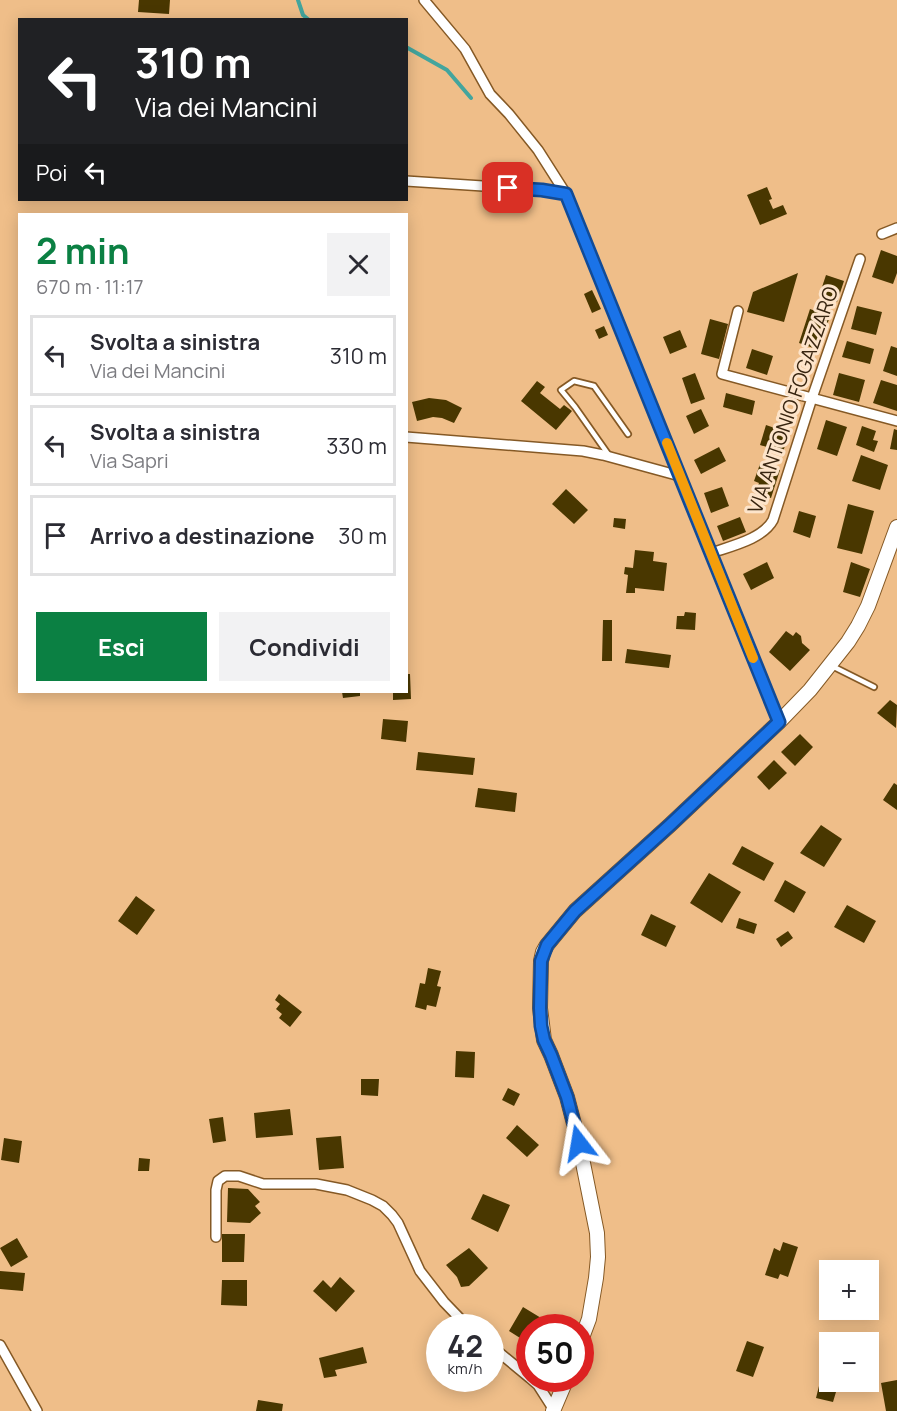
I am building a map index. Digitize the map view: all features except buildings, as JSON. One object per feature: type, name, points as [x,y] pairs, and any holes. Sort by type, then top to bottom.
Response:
[{"type":"main road","points":[[590,1314],[598,1257],[597,1233],[579,1143],[567,1097],[544,1040],[540,1008],[543,952],[575,911],[670,825],[810,690],[853,635],[863,616],[897,527]]},
{"type":"main road","points":[[554,1410],[561,1392]]},
{"type":"street","points":[[424,0],[465,49],[490,94],[538,150],[566,194],[779,722]]},
{"type":"street","points":[[408,181],[531,189],[566,194]]},
{"type":"street","points":[[882,234],[897,228]]},
{"type":"street","name":"VIA ANTONIO FOGAZZARO","points":[[711,553],[758,535],[771,524],[860,259]]},
{"type":"street","points":[[738,311],[722,374],[897,421]]},
{"type":"street","points":[[408,437],[583,451],[680,476]]},
{"type":"street","points":[[216,1237],[216,1190],[218,1181],[225,1176],[239,1176],[263,1184],[316,1184],[347,1190],[383,1206],[392,1215],[420,1271],[439,1297],[455,1314]]},
{"type":"street","points":[[0,1345],[37,1411]]},
{"type":"street","points":[[504,1357],[516,1367]]},
{"type":"street","points":[[542,1392],[554,1410]]},
{"type":"lane","points":[[609,456],[561,390],[574,381],[594,386],[628,434]]},
{"type":"lane","points":[[830,665],[874,687]]},
{"type":"waterway","points":[[298,0],[303,15],[307,18]]},
{"type":"waterway","points":[[408,48],[447,70],[471,98]]},
{"type":"slow traffic","points":[[667,443],[753,658]]},
{"type":"route","points":[[508,188],[566,194],[779,722],[575,911],[543,952],[540,976],[541,1026],[544,1040],[567,1097],[579,1143]]}]
